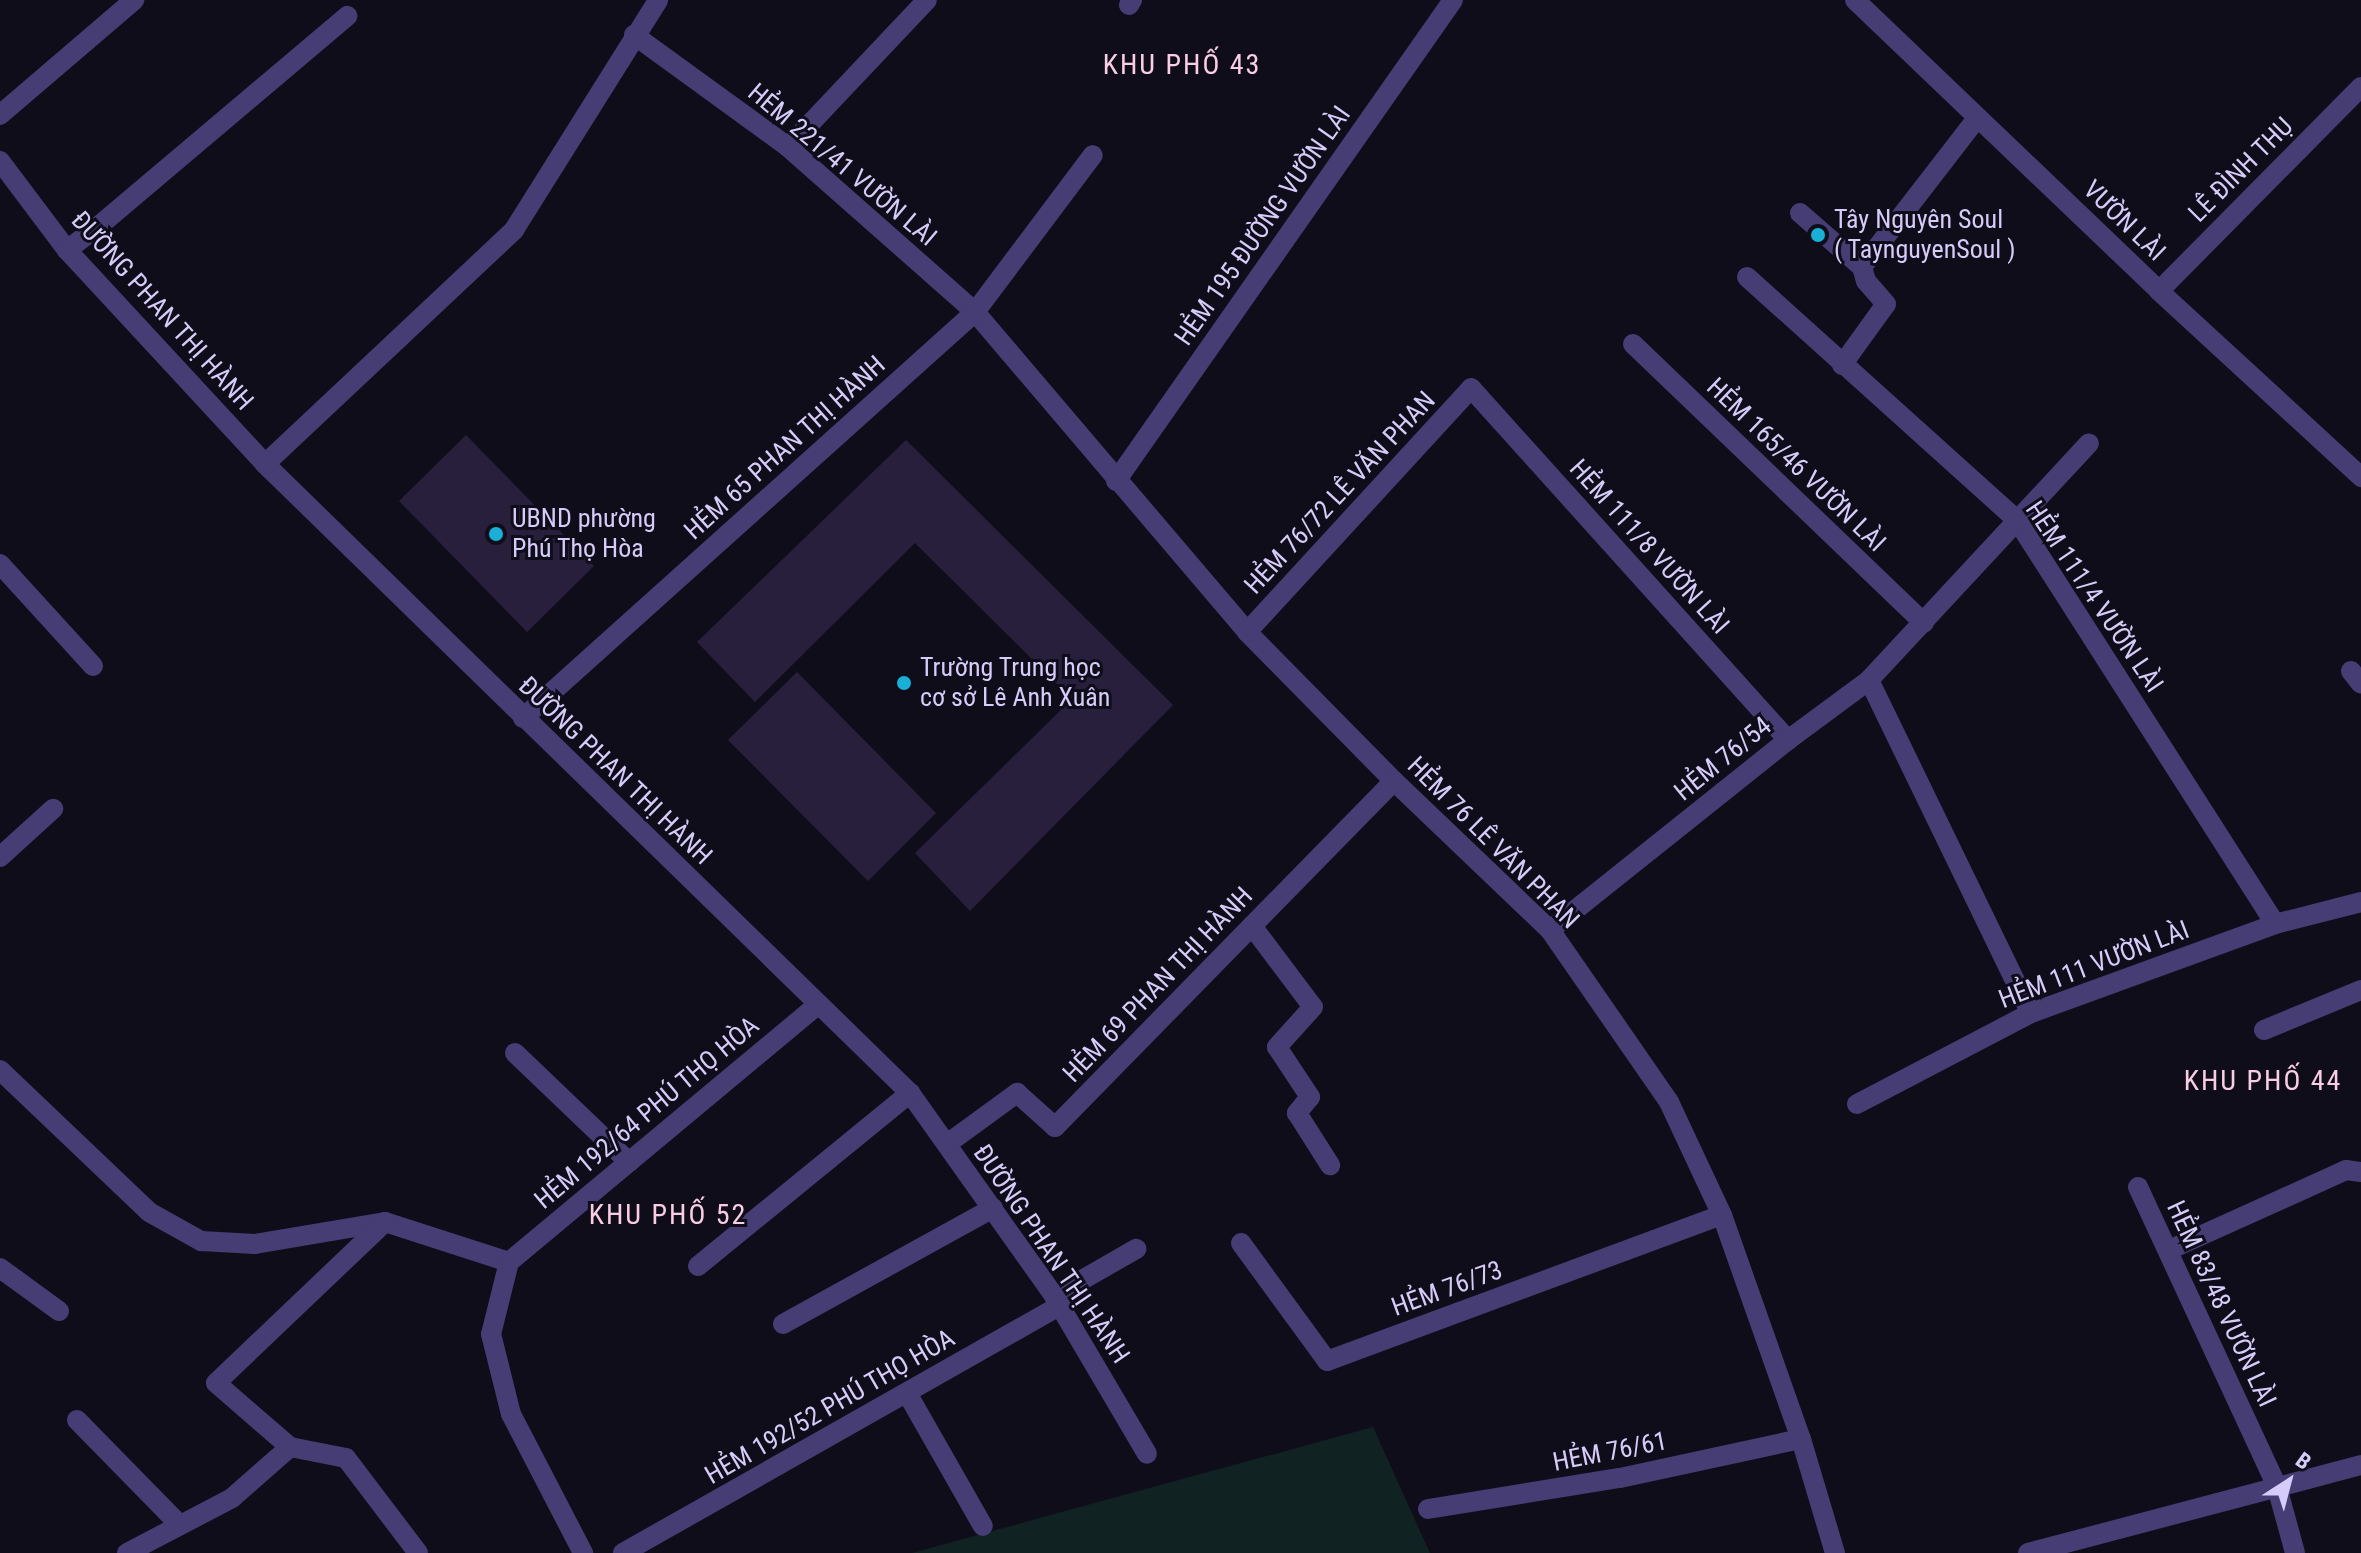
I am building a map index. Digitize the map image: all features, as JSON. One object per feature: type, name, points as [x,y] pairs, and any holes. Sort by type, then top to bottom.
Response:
[{"type":"street","points":[[0,115],[134,0]]},
{"type":"street","points":[[265,464],[514,230],[658,0]]},
{"type":"street","points":[[788,147],[927,0]]},
{"type":"street","name":"HẺM 195 ĐƯỜNG VƯỜN LÀI","points":[[1116,481],[1453,0]]},
{"type":"street","name":"VƯỜN LÀI","points":[[1855,0],[2159,291],[2361,477]]},
{"type":"street","points":[[67,250],[347,16]]},
{"type":"street","name":"HẺM 221/41 VƯỜN LÀI","points":[[634,35],[788,147],[975,312]]},
{"type":"street","name":"LÊ ĐÌNH THỤ","points":[[2159,291],[2361,87]]},
{"type":"street","points":[[1862,267],[1977,118]]},
{"type":"street","name":"HẺM 65 PHAN THỊ HÀNH","points":[[523,718],[975,312],[1093,155]]},
{"type":"street","name":"ĐƯỜNG PHAN THỊ HÀNH","points":[[0,161],[7,188],[265,464],[910,1093],[1058,1301],[1147,1454]]},
{"type":"street","points":[[1800,213],[1862,267],[1866,281],[1886,304],[1842,365]]},
{"type":"street","name":"HẺM 111/4 VƯỜN LÀI","points":[[1747,277],[2017,520],[2275,924]]},
{"type":"street","name":"HẺM 76 LÊ VĂN PHAN","points":[[975,312],[1247,632],[1394,781],[1550,930],[1669,1102],[1722,1215],[1801,1439],[1835,1553]]},
{"type":"street","name":"HẺM 165/46 VƯỜN LÀI","points":[[1633,344],[1924,623]]},
{"type":"street","name":"HẺM 76/72 LÊ VĂN PHAN","points":[[1247,632],[1471,388]]},
{"type":"street","name":"HẺM 111/8 VƯỜN LÀI","points":[[1471,388],[1788,740]]},
{"type":"street","name":"HẺM 76/54","points":[[1550,930],[1788,740],[1869,680],[2089,443]]},
{"type":"street","points":[[0,564],[93,666]]},
{"type":"street","points":[[1869,680],[2031,1013]]},
{"type":"street","name":"HẺM 69 PHAN THỊ HÀNH","points":[[947,1144],[1017,1093],[1055,1127],[1394,781]]},
{"type":"street","points":[[0,857],[53,809]]},
{"type":"street","name":"HẺM 111 VƯỜN LÀI","points":[[1857,1104],[2031,1013],[2275,924],[2361,902]]},
{"type":"street","points":[[1252,926],[1313,1007],[1277,1047],[1310,1097],[1297,1113],[1330,1165]]},
{"type":"street","points":[[2264,1030],[2361,990]]},
{"type":"street","name":"HẺM 192/64 PHÚ THỌ HÒA","points":[[509,1262],[819,1004]]},
{"type":"street","points":[[515,1053],[629,1162]]},
{"type":"street","points":[[0,1070],[149,1212],[201,1241],[255,1244],[385,1222],[509,1262],[491,1334],[504,1387],[511,1414],[583,1553]]},
{"type":"street","points":[[698,1266],[910,1093]]},
{"type":"street","points":[[2169,1250],[2346,1170],[2361,1172]]},
{"type":"street","name":"HẺM 83/48 VƯỜN LÀI","points":[[2138,1187],[2277,1487],[2295,1553]]},
{"type":"street","points":[[783,1324],[993,1208]]},
{"type":"street","name":"HẺM 76/73","points":[[1241,1243],[1327,1361],[1722,1215]]},
{"type":"street","points":[[385,1222],[216,1383],[290,1447],[346,1458],[418,1553]]},
{"type":"street","name":"HẺM 192/52 PHÚ THỌ HÒA","points":[[623,1553],[907,1393],[1058,1301],[1136,1249]]},
{"type":"street","points":[[0,1268],[59,1311]]},
{"type":"street","points":[[907,1393],[983,1526]]},
{"type":"street","points":[[77,1420],[180,1525]]},
{"type":"street","name":"HẺM 76/61","points":[[1428,1509],[1620,1478],[1801,1439]]},
{"type":"street","points":[[127,1553],[232,1498],[290,1447]]},
{"type":"street","points":[[2028,1553],[2361,1465]]},
{"type":"shaded area","points":[[1373,1427],[1430,1553],[912,1553]]},
{"type":"building","name":"UBND phường Phú Thọ Hòa","points":[[466,435],[594,566],[527,632],[399,501]]},
{"type":"building","points":[[906,440],[1173,705],[970,911],[915,853],[1072,699],[915,543],[755,702],[697,642]]},
{"type":"building","points":[[797,672],[936,813],[868,881],[728,740]]},
{"type":"place","name":"Tây Nguyên Soul ( TaynguyenSoul )","points":[[1818,235]]},
{"type":"place","name":"UBND phường Phú Thọ Hòa","points":[[496,534]]},
{"type":"place","name":"Trường Trung học cơ sở Lê Anh Xuân","points":[[904,683]]},
{"type":"district","name":"KHU PHỐ 43","points":[[1182,65]]},
{"type":"district","name":"KHU PHỐ 44","points":[[2263,1081]]},
{"type":"district","name":"KHU PHỐ 52","points":[[668,1215]]}]
